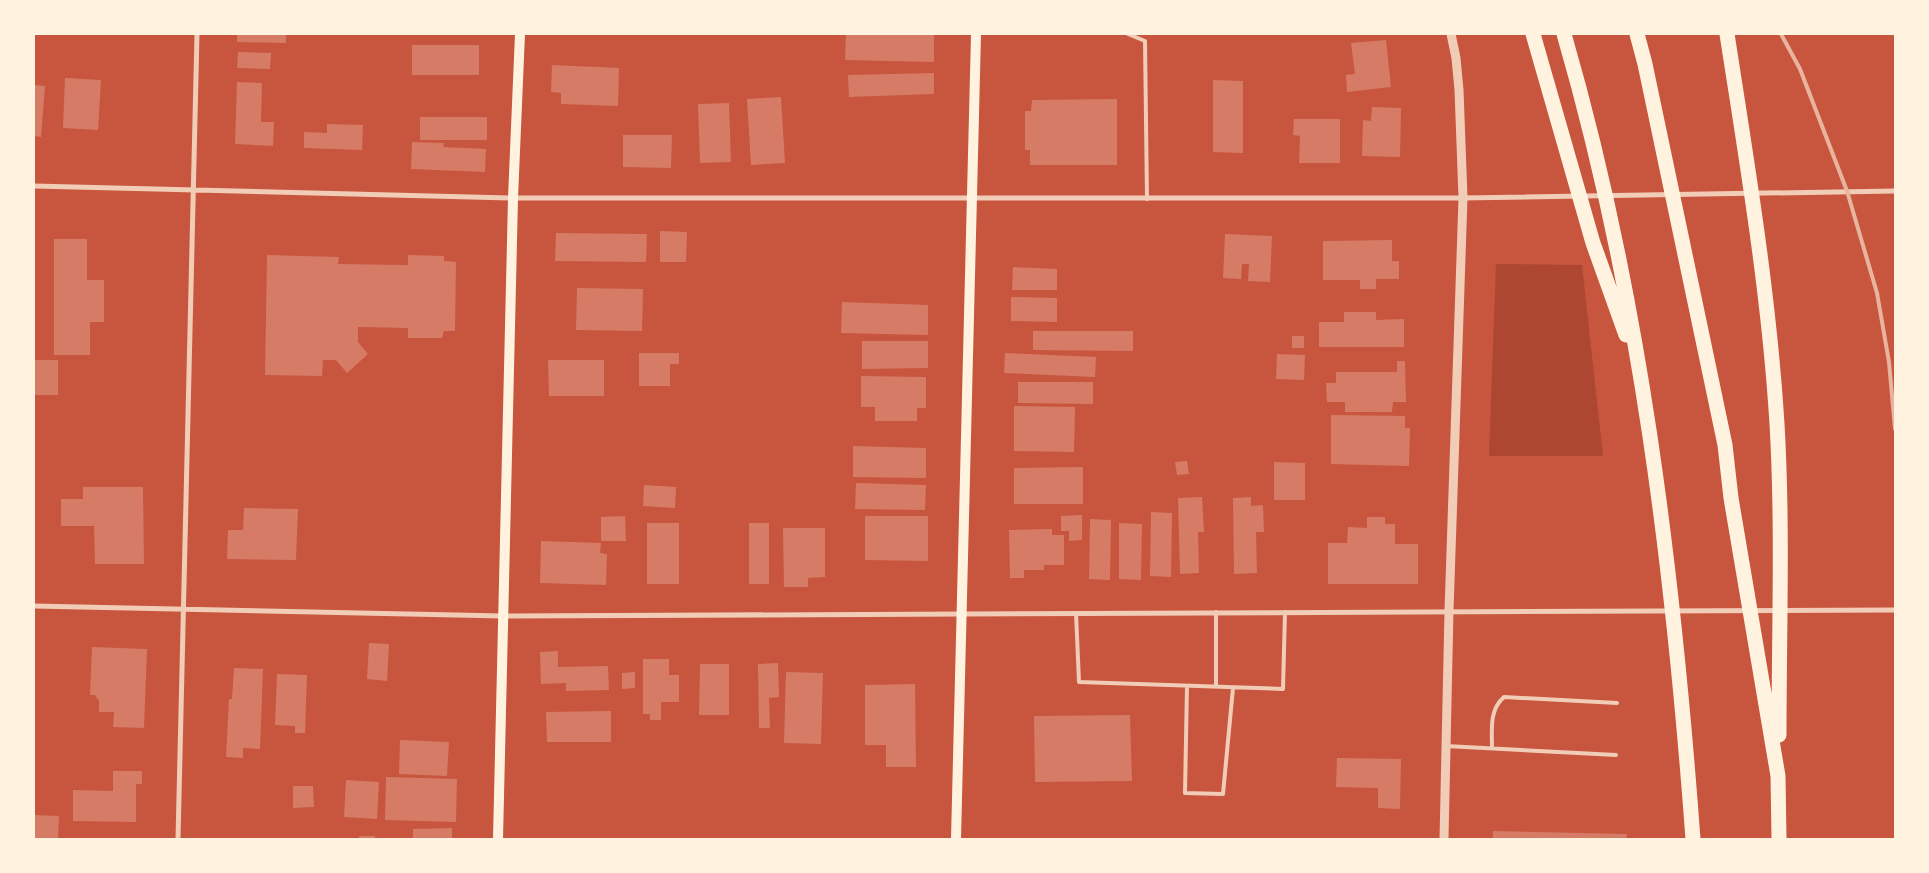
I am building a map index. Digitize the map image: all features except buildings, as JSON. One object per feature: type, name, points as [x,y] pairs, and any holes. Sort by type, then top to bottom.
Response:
[{"type":"highway","points":[[1533,34],[1593,243],[1641,379]]},
{"type":"highway","points":[[1564,34],[1582,94],[1605,191],[1641,379],[1666,555],[1678,662],[1693,839]]},
{"type":"highway","points":[[1637,34],[1646,64],[1725,446],[1731,498],[1778,776]]},
{"type":"highway","points":[[1727,34],[1767,319],[1777,423],[1780,500],[1779,839]]},
{"type":"main road","points":[[498,839],[513,198],[520,34]]},
{"type":"main road","points":[[956,839],[976,34]]},
{"type":"street","points":[[178,839],[197,34]]},
{"type":"street","points":[[1444,839],[1449,611],[1463,198],[1459,90],[1456,58],[1451,34]]},
{"type":"street","points":[[34,186],[513,198],[1463,198],[1895,191]]},
{"type":"street","points":[[34,606],[503,616],[1895,610]]},
{"type":"lane","points":[[1128,34],[1145,41],[1146,199]]},
{"type":"lane","points":[[1216,612],[1216,687]]},
{"type":"lane","points":[[1076,613],[1079,682],[1283,689],[1285,612]]},
{"type":"lane","points":[[1187,686],[1185,792],[1223,794],[1232,688]]},
{"type":"lane","points":[[1492,748],[1493,712],[1497,703],[1504,697],[1616,703]]},
{"type":"lane","points":[[1446,746],[1616,755]]},
{"type":"shaded area","points":[[1496,264],[1582,265],[1603,456],[1489,456]]},
{"type":"railway","points":[[1781,34],[1800,69],[1847,191],[1877,293],[1889,362],[1895,429]]}]
